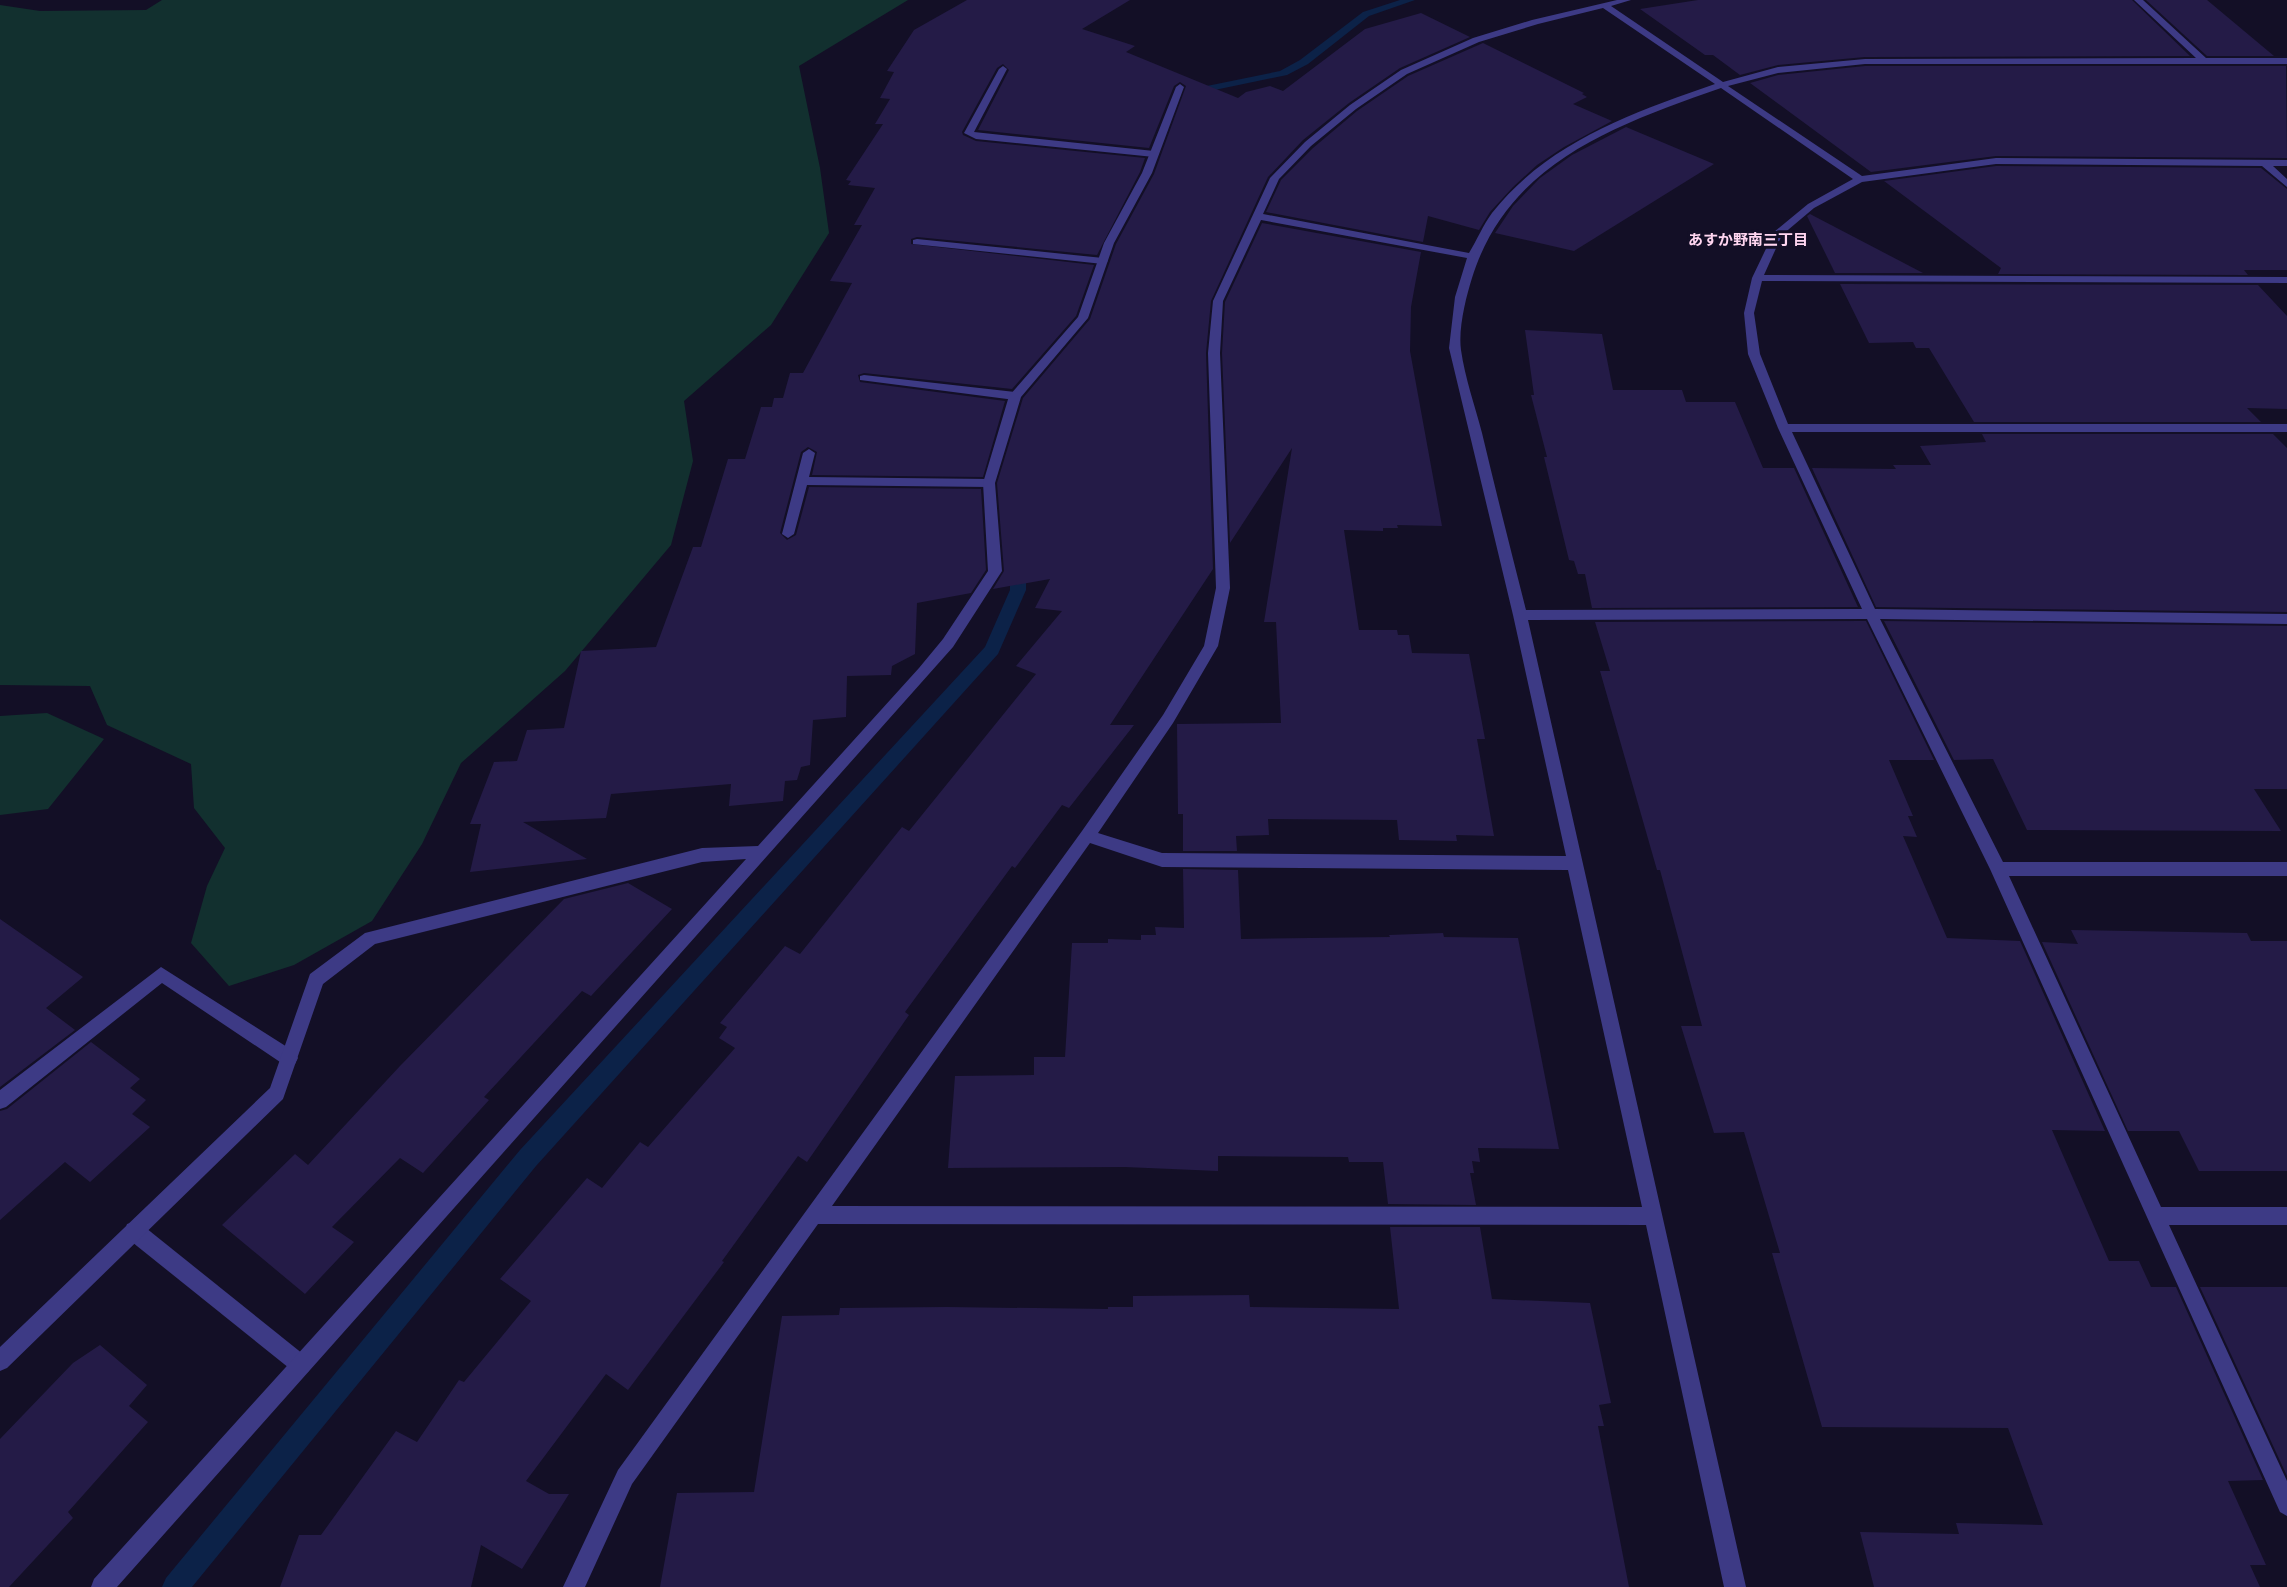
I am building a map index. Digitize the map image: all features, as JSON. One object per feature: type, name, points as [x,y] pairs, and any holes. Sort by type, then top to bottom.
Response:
[{"type":"street","points":[[574,1587],[626,1477],[817,1215],[1087,836],[1168,719],[1210,646],[1223,588],[1214,353],[1218,301],[1275,178],[1308,144],[1353,107],[1404,72],[1476,40],[1627,0]]},
{"type":"street","points":[[2138,0],[2203,60]]},
{"type":"street","points":[[1604,5],[1860,178]]},
{"type":"street","points":[[1735,1587],[1520,615],[1455,348],[1456,312],[1471,256],[1497,212],[1520,184],[1542,166],[1611,126],[1651,109],[1775,70],[1843,62],[2203,60],[2285,63]]},
{"type":"street","points":[[1003,69],[969,134],[1154,154]]},
{"type":"street","points":[[102,1587],[948,643],[995,571],[989,483],[1015,396],[1083,318],[1109,243],[1154,154],[1180,87]]},
{"type":"street","points":[[2287,163],[1996,161],[1860,178],[1811,206],[1778,234],[1757,278],[1749,313],[1755,354],[1784,428],[1871,614],[1998,869],[2287,1505]]},
{"type":"street","points":[[2265,163],[2287,184]]},
{"type":"street","points":[[1256,216],[1471,256]]},
{"type":"street","points":[[917,242],[1103,261]]},
{"type":"street","points":[[1757,278],[2287,280]]},
{"type":"street","points":[[864,378],[1015,396]]},
{"type":"street","points":[[1784,428],[2287,428]]},
{"type":"street","points":[[788,534],[809,453]]},
{"type":"street","points":[[802,481],[989,483]]},
{"type":"street","points":[[1520,615],[1871,614],[2287,619]]},
{"type":"street","points":[[1087,836],[1162,860],[1574,864]]},
{"type":"street","points":[[0,1361],[277,1093],[316,979],[371,938],[702,855],[763,852]]},
{"type":"street","points":[[1998,869],[2287,869]]},
{"type":"street","points":[[0,1101],[161,974],[289,1058]]},
{"type":"street","points":[[817,1215],[1653,1216]]},
{"type":"street","points":[[2156,1216],[2287,1216]]},
{"type":"street","points":[[134,1231],[301,1365]]},
{"type":"green space","points":[[162,0],[908,0],[799,66],[820,168],[829,233],[771,325],[684,401],[693,461],[671,545],[565,671],[461,763],[422,844],[372,921],[294,965],[229,986],[191,943],[207,886],[225,848],[194,808],[191,764],[107,725],[90,686],[0,685],[0,5],[40,11],[146,10]]},
{"type":"green space","points":[[47,713],[104,739],[48,809],[0,815],[0,716]]},
{"type":"building","points":[[967,0],[1130,0],[1082,29],[1135,46],[1126,52],[1238,98],[1246,92],[1270,86],[1283,91],[1365,29],[1421,13],[1470,37],[1400,68],[1349,103],[1303,140],[1268,177],[1211,301],[1206,353],[1213,569],[1110,725],[1134,725],[1069,808],[1062,805],[1015,868],[1012,866],[905,1012],[909,1015],[807,1162],[798,1156],[722,1261],[724,1262],[628,1390],[606,1374],[526,1481],[549,1494],[569,1494],[522,1569],[481,1545],[471,1587],[280,1587],[299,1535],[321,1535],[396,1431],[417,1442],[459,1380],[464,1382],[531,1301],[500,1279],[587,1178],[602,1188],[640,1142],[648,1147],[735,1048],[719,1038],[727,1027],[720,1023],[785,946],[800,954],[902,827],[909,831],[1036,674],[1016,666],[1062,611],[1035,608],[1050,579],[993,589],[1004,571],[997,483],[1023,398],[1090,319],[1116,244],[1154,174],[1186,86],[1180,82],[1174,86],[1149,148],[978,130],[1009,70],[1003,64],[997,68],[962,132],[963,135],[976,141],[1145,158],[1140,172],[1097,255],[917,237],[911,239],[911,244],[1094,265],[1076,316],[1012,389],[864,373],[858,375],[860,382],[1005,401],[983,477],[812,475],[817,452],[808,447],[801,452],[780,533],[787,540],[796,535],[809,487],[981,489],[986,570],[971,593],[917,603],[915,654],[892,666],[891,675],[847,676],[846,717],[813,720],[810,765],[801,767],[797,780],[785,781],[783,801],[729,806],[731,784],[611,794],[606,818],[523,822],[587,859],[470,872],[481,824],[470,824],[494,762],[517,761],[527,730],[564,728],[581,651],[656,647],[693,547],[701,547],[728,459],[745,459],[761,407],[772,407],[774,398],[783,398],[790,373],[803,373],[852,283],[830,281],[862,225],[854,225],[875,188],[848,185],[851,181],[846,180],[883,124],[875,124],[890,99],[880,98],[894,72],[887,71],[914,30]]},
{"type":"building","points":[[1698,0],[2132,0],[2190,56],[1865,57],[1778,65],[1740,75],[1713,55],[1705,55],[1640,9]]},
{"type":"building","points":[[2146,0],[2207,0],[2274,56],[2207,56]]},
{"type":"building","points":[[1483,43],[1584,93],[1582,94],[1587,97],[1573,104],[1612,121],[1564,147],[1537,165],[1490,212],[1479,230],[1428,216],[1423,242],[1266,212],[1281,180],[1313,148],[1357,111],[1408,76]]},
{"type":"building","points":[[1865,66],[2286,66],[2287,158],[1996,156],[1871,172],[1750,83],[1778,75]]},
{"type":"building","points":[[1626,127],[1714,164],[1574,251],[1495,233],[1513,206],[1540,178],[1572,155]]},
{"type":"building","points":[[1996,166],[2261,168],[2287,189],[2287,270],[2244,270],[2248,275],[1998,274],[2001,268],[1884,181]]},
{"type":"building","points":[[1810,214],[1923,273],[1835,273],[1807,216]]},
{"type":"building","points":[[1262,223],[1421,252],[1411,307],[1410,351],[1442,526],[1397,525],[1398,528],[1383,528],[1383,531],[1344,530],[1359,630],[1397,630],[1398,635],[1409,635],[1412,653],[1469,654],[1485,739],[1477,739],[1494,836],[1456,835],[1457,841],[1399,840],[1397,820],[1268,819],[1269,835],[1236,836],[1237,851],[1183,851],[1183,814],[1178,814],[1177,724],[1281,723],[1276,622],[1264,622],[1292,448],[1230,543],[1222,353],[1225,302]]},
{"type":"building","points":[[1840,284],[2258,285],[2287,316],[2287,409],[2247,408],[2261,422],[1974,422],[1929,348],[1916,348],[1913,342],[1869,343]]},
{"type":"building","points":[[1525,330],[1602,334],[1613,390],[1682,390],[1686,402],[1735,402],[1763,468],[1794,468],[1858,607],[1592,608],[1585,574],[1578,574],[1574,561],[1569,560],[1544,457],[1547,457],[1531,395],[1534,395]]},
{"type":"building","points":[[1982,434],[2273,434],[2287,448],[2287,612],[1876,607],[1812,468],[1896,469],[1893,465],[1931,465],[1920,446],[1986,442]]},
{"type":"building","points":[[1866,621],[1934,760],[1889,760],[1913,816],[1908,816],[1917,837],[1903,836],[1947,938],[2020,941],[2105,1131],[2052,1130],[2109,1261],[2139,1261],[2151,1287],[2176,1287],[2263,1480],[2228,1481],[2266,1565],[2250,1565],[2260,1587],[1874,1587],[1860,1532],[1959,1534],[1956,1523],[2043,1525],[2008,1428],[1822,1427],[1772,1253],[1780,1253],[1744,1132],[1714,1133],[1681,1026],[1702,1026],[1660,870],[1657,870],[1600,671],[1610,671],[1595,622]]},
{"type":"building","points":[[1884,621],[2287,626],[2287,789],[2254,789],[2281,831],[2027,830],[1993,759],[1954,760]]},
{"type":"building","points":[[1183,869],[1238,870],[1241,939],[1390,937],[1389,935],[1443,933],[1444,937],[1518,938],[1559,1149],[1478,1148],[1480,1162],[1472,1161],[1474,1173],[1470,1173],[1476,1205],[1388,1204],[1383,1162],[1349,1162],[1348,1157],[1218,1156],[1218,1171],[1125,1167],[948,1168],[955,1076],[1034,1075],[1034,1057],[1065,1057],[1072,943],[1108,943],[1108,939],[1141,940],[1141,935],[1156,935],[1155,927],[1184,928]]},
{"type":"building","points":[[628,883],[672,909],[591,996],[582,991],[484,1097],[489,1100],[423,1173],[400,1158],[332,1227],[354,1242],[305,1294],[222,1225],[295,1154],[308,1165],[400,1066],[564,899]]},
{"type":"building","points":[[0,919],[83,977],[46,1008],[75,1030],[0,1087]]},
{"type":"building","points":[[2071,930],[2247,933],[2251,941],[2287,941],[2287,1171],[2199,1171],[2179,1131],[2128,1131],[2042,942],[2078,944]]},
{"type":"building","points":[[91,1042],[140,1079],[130,1088],[146,1100],[132,1114],[150,1127],[90,1182],[65,1162],[0,1220],[0,1111],[7,1109]]},
{"type":"building","points":[[1390,1227],[1480,1227],[1492,1299],[1590,1303],[1611,1403],[1599,1405],[1604,1426],[1598,1426],[1629,1587],[660,1587],[677,1493],[754,1492],[782,1316],[839,1315],[840,1308],[1108,1309],[1108,1307],[1133,1307],[1133,1296],[1249,1295],[1250,1307],[1399,1309]]},
{"type":"building","points":[[2200,1287],[2287,1287],[2287,1476]]},
{"type":"building","points":[[100,1345],[147,1385],[129,1406],[148,1422],[68,1512],[73,1518],[9,1587],[0,1587],[0,1439],[73,1363]]},
{"type":"waterway","points":[[1194,101],[1201,90],[1283,73],[1304,62],[1366,14],[1410,0]]},
{"type":"waterway","points":[[175,1587],[528,1158],[992,650],[1018,590],[1018,560]]},
{"type":"district","name":"あすか野南三丁目","points":[[1748,240]]}]
